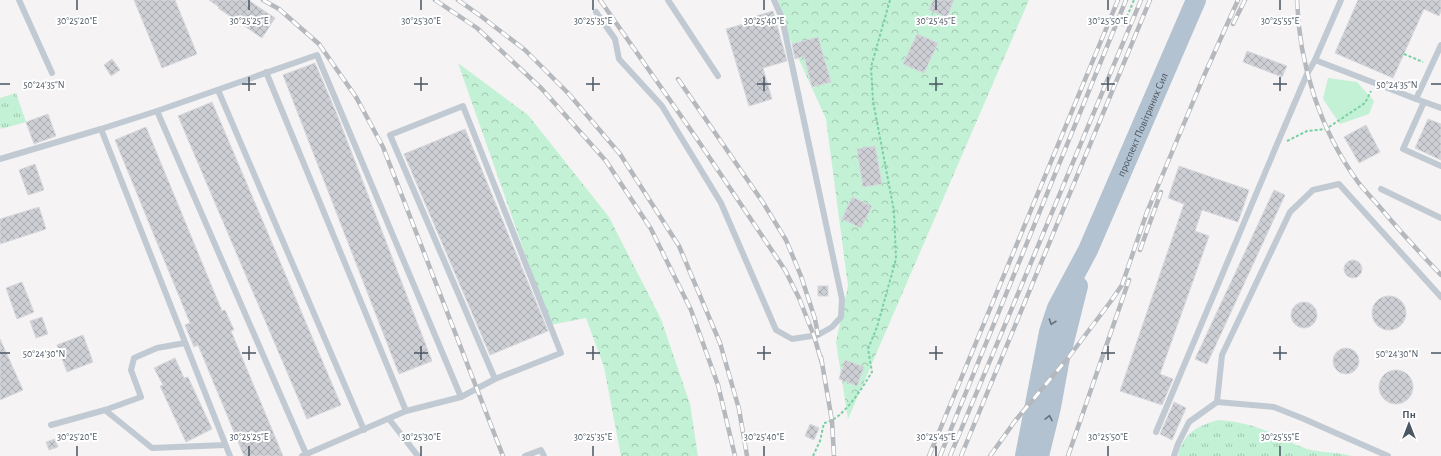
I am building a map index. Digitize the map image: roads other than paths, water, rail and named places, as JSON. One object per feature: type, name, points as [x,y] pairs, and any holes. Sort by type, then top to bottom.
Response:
[{"type":"main road","name":"проспект Повітряних Сил","points":[[1025,456],[1049,332],[1057,308],[1088,250],[1196,0]]},
{"type":"main road","name":"проспект Повітряних Сил","points":[[1039,456],[1050,413],[1060,358],[1088,250]]},
{"type":"lane","points":[[19,0],[52,73]]},
{"type":"lane","points":[[668,0],[718,76]]},
{"type":"lane","points":[[596,12],[615,39],[619,59],[662,106],[721,203],[776,330],[792,339],[818,335],[832,327],[841,317],[842,300],[782,18],[774,0]]},
{"type":"lane","points":[[1156,432],[1307,74],[1315,60],[1341,0]]},
{"type":"lane","points":[[1416,99],[1441,45]]},
{"type":"lane","points":[[0,159],[157,111],[318,55],[461,397]]},
{"type":"lane","points":[[1315,60],[1441,108]]},
{"type":"lane","points":[[266,72],[406,411]]},
{"type":"lane","points":[[218,90],[364,430]]},
{"type":"lane","points":[[1424,102],[1403,149],[1441,166]]},
{"type":"lane","points":[[157,111],[305,455],[406,411],[461,397],[495,379],[561,353],[463,106],[390,135],[495,379]]},
{"type":"lane","points":[[100,129],[230,456]]},
{"type":"lane","points":[[1217,402],[1222,355],[1290,212],[1313,190],[1339,184],[1441,296]]},
{"type":"lane","points":[[1381,189],[1441,218]]},
{"type":"lane","points":[[51,425],[105,410],[141,397],[131,370],[134,358],[157,348],[185,343]]},
{"type":"lane","points":[[1174,456],[1189,422],[1217,402],[1274,407],[1388,456]]},
{"type":"lane","points":[[105,410],[152,448],[225,444]]},
{"type":"lane","points":[[388,419],[418,456]]},
{"type":"lane","points":[[525,456],[541,450],[544,456]]},
{"type":"railway","points":[[263,0],[279,9],[319,44],[356,97],[383,147],[503,456]]},
{"type":"railway","points":[[435,0],[477,28],[542,89],[606,161],[651,229],[691,310],[718,385],[735,456]]},
{"type":"railway","points":[[458,0],[525,50],[568,93],[620,154],[679,246],[720,343],[739,409],[747,456]]},
{"type":"railway","points":[[600,0],[695,136],[785,270],[799,298],[814,336],[822,363]]},
{"type":"railway","points":[[929,456],[1118,0]]},
{"type":"railway","points":[[940,456],[1126,0]]},
{"type":"railway","points":[[950,456],[1141,0]]},
{"type":"railway","points":[[961,456],[1150,0]]},
{"type":"railway","points":[[990,456],[1015,421],[1068,358],[1122,285],[1147,212],[1203,78],[1238,0]]},
{"type":"railway","points":[[1233,24],[1245,0]]},
{"type":"railway","points":[[1297,0],[1302,48],[1307,72],[1314,96],[1333,141],[1360,185],[1441,275]]},
{"type":"railway","points":[[678,79],[762,201],[786,240],[801,276],[815,319],[818,335]]},
{"type":"railway","points":[[1140,250],[1161,192]]},
{"type":"railway","points":[[1068,456],[1129,280]]},
{"type":"railway","points":[[821,357],[832,421],[834,456]]}]
